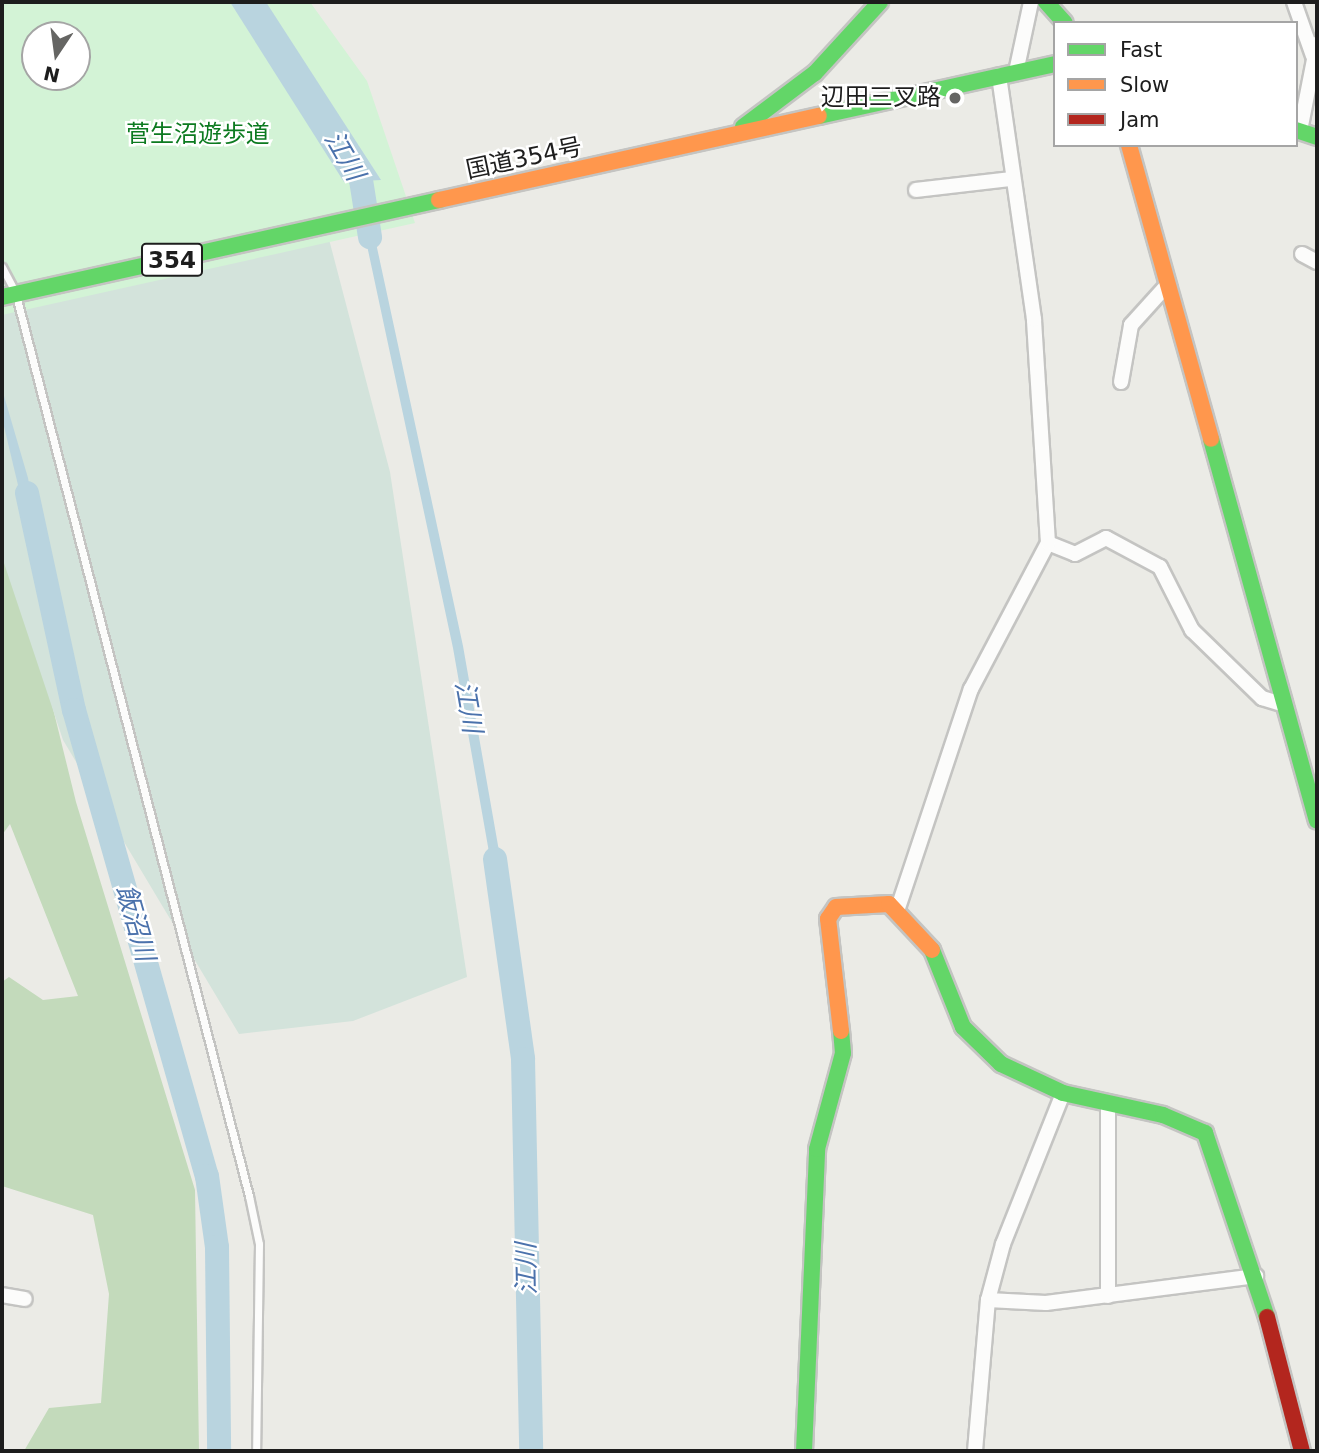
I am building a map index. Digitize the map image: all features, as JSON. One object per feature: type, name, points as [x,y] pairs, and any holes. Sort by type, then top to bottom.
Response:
[{"type":"main road","points":[[724,138],[782,102],[880,2]]},
{"type":"main road","points":[[1046,2],[1063,21]]},
{"type":"main road","name":"国道354号","points":[[7,296],[1053,64]]},
{"type":"main road","points":[[1298,130],[1317,137]]},
{"type":"main road","points":[[1130,147],[1317,821]]},
{"type":"main road","points":[[804,1451],[817,1149],[843,1053],[828,919],[836,907],[898,908],[931,947],[950,1003],[978,1044],[1001,1064],[1063,1093],[1163,1115],[1205,1133],[1256,1276],[1302,1451]]},
{"type":"street","points":[[1016,72],[1031,2]]},
{"type":"street","points":[[1294,2],[1314,59]]},
{"type":"street","points":[[1298,130],[1317,44]]},
{"type":"street","points":[[898,908],[971,690],[1048,542],[1034,319],[1011,179],[999,75]]},
{"type":"street","points":[[916,190],[1011,179]]},
{"type":"street","points":[[1302,254],[1317,262]]},
{"type":"street","points":[[1121,382],[1131,325],[1168,284]]},
{"type":"street","points":[[1048,542],[1076,555],[1107,538],[1160,567],[1192,630],[1262,698],[1285,705]]},
{"type":"street","points":[[975,1451],[988,1300],[1003,1244],[1063,1093]]},
{"type":"street","points":[[1108,1104],[1108,1296]]},
{"type":"street","points":[[988,1300],[1108,1296],[1256,1276]]},
{"type":"street","points":[[2,1295],[24,1299]]},
{"type":"lane","points":[[2,267],[7,296],[249,1196],[258,1244],[256,1451]]},
{"type":"green space","points":[[2,2],[175,2],[314,182],[390,472],[467,977],[353,1021],[239,1034],[63,740],[2,557]]},
{"type":"green space","name":"菅生沼遊歩道","points":[[2,2],[310,2],[367,81],[415,223],[2,315]]},
{"type":"green space","points":[[2,546],[13,546],[76,802],[195,1190],[199,1451],[24,1451],[49,1408],[101,1403],[109,1294],[93,1215],[2,1186],[2,982],[9,977],[43,1000],[78,996],[10,824],[2,835]]},
{"type":"water","points":[[230,2],[266,2],[381,180],[344,182]]},
{"type":"water","points":[[368,206],[463,646],[506,891],[496,892],[453,648],[359,208]]},
{"type":"water","points":[[2,389],[28,478],[37,526],[28,527],[2,418]]},
{"type":"waterway","name":"江川","points":[[345,152],[361,180],[370,237]]},
{"type":"waterway","name":"飯沼川","points":[[27,493],[74,710],[207,1176],[217,1247],[219,1451]]},
{"type":"waterway","name":"江川","points":[[495,859],[523,1059],[531,1451]]},
{"type":"traffic: fast","points":[[743,127],[815,73],[880,2]]},
{"type":"traffic: fast","points":[[1046,2],[1063,21]]},
{"type":"traffic: fast","points":[[819,116],[1053,64]]},
{"type":"traffic: fast","points":[[1298,131],[1317,137]]},
{"type":"traffic: fast","points":[[2,297],[439,200]]},
{"type":"traffic: fast","points":[[1211,439],[1317,821]]},
{"type":"traffic: fast","points":[[932,950],[963,1027],[1001,1064],[1063,1093],[1163,1115],[1205,1133],[1267,1317]]},
{"type":"traffic: fast","points":[[804,1451],[817,1149],[843,1053],[841,1031]]},
{"type":"traffic: slow","points":[[439,200],[819,116]]},
{"type":"traffic: slow","points":[[1130,147],[1211,439]]},
{"type":"traffic: slow","points":[[841,1031],[828,919],[836,907],[889,904],[932,950]]},
{"type":"traffic: jam","points":[[1267,1317],[1302,1451]]},
{"type":"place","name":"辺田三叉路","points":[[955,98]]}]
